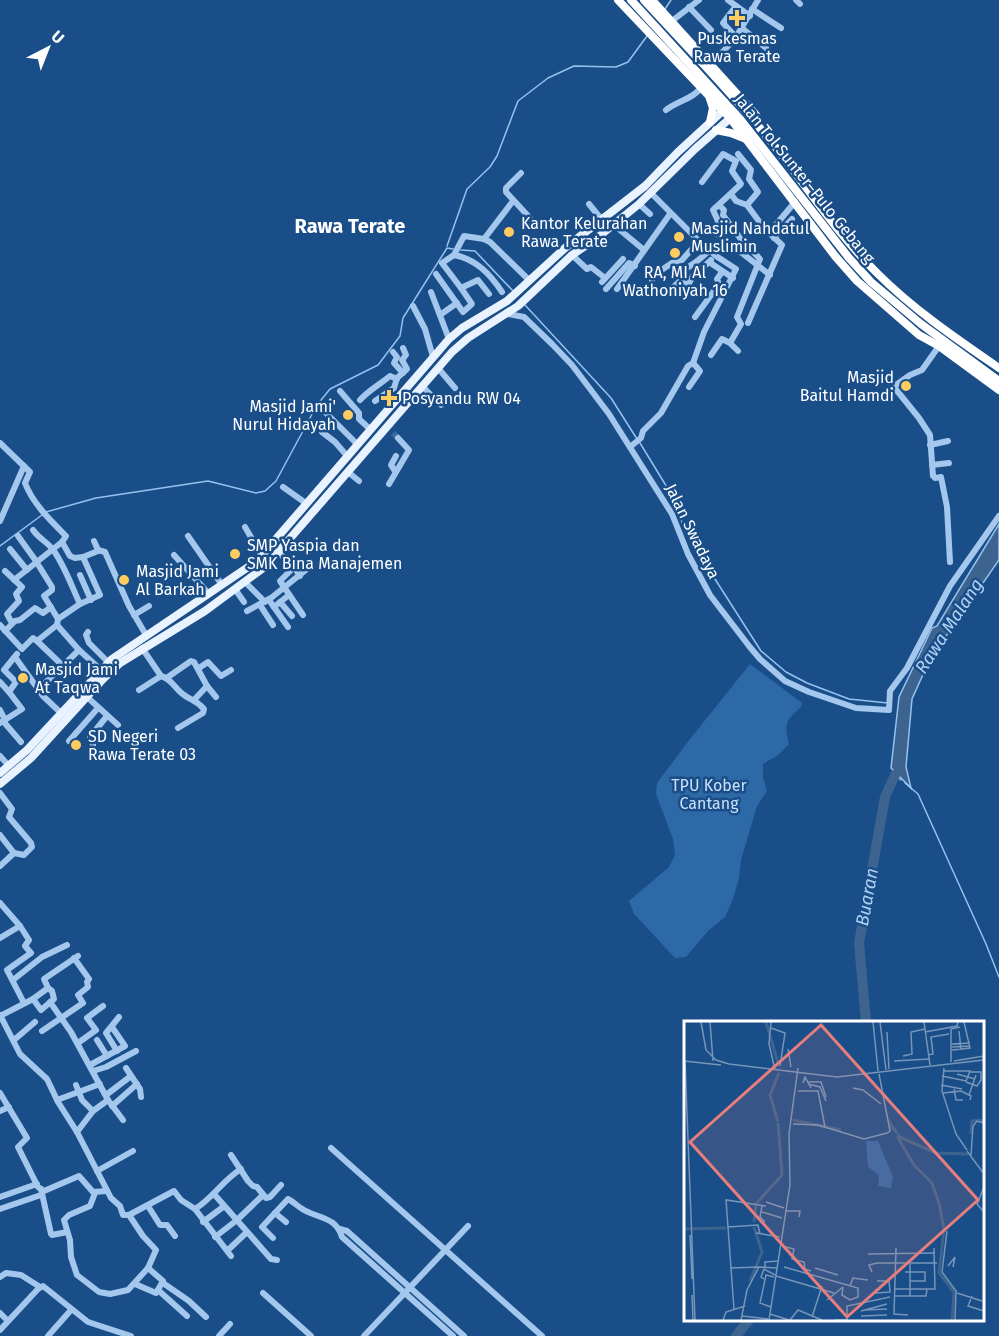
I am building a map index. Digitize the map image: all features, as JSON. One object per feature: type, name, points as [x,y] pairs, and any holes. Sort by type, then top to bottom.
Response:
[{"type":"highway","points":[[618,0],[730,118],[835,256],[872,295],[919,335],[939,346],[999,390]]},
{"type":"highway","name":"Jalan Tol Sunter–Pulo Gebang","points":[[631,0],[734,112],[849,258],[871,282],[921,324],[999,381]]},
{"type":"highway","name":"Jalan Tol Sunter–Pulo Gebang","points":[[644,0],[759,127],[852,248],[876,273],[930,319],[999,367]]},
{"type":"highway","points":[[654,1],[712,64],[778,142],[838,224],[888,280],[999,367]]},
{"type":"highway","points":[[702,53],[708,65],[739,97]]},
{"type":"highway","points":[[704,88],[713,108],[713,126],[748,142]]},
{"type":"highway","points":[[872,295],[888,280]]},
{"type":"main road","points":[[0,773],[40,743],[110,672],[142,648],[205,611],[266,567],[348,472],[392,433],[422,386],[468,338],[508,314],[572,255],[639,204],[684,159],[723,111],[739,97]]},
{"type":"main road","points":[[0,784],[31,758],[61,713],[108,662],[262,556],[449,339],[470,323],[501,306],[565,248],[645,186],[678,152],[746,105]]},
{"type":"main road","points":[[678,152],[684,159]]},
{"type":"main road","points":[[501,306],[508,314]]},
{"type":"street","points":[[671,20],[699,0]]},
{"type":"street","points":[[728,0],[781,28]]},
{"type":"street","points":[[712,64],[736,38],[758,0]]},
{"type":"street","points":[[636,19],[654,1]]},
{"type":"street","points":[[736,6],[723,23],[736,38]]},
{"type":"street","points":[[689,8],[711,30]]},
{"type":"street","points":[[742,28],[766,48]]},
{"type":"street","points":[[666,111],[675,103],[704,88]]},
{"type":"street","points":[[735,156],[748,142]]},
{"type":"street","points":[[702,182],[723,154],[735,156],[752,170],[748,177],[758,192],[747,205]]},
{"type":"street","points":[[717,233],[718,221],[713,210],[741,184],[732,171],[736,163],[735,156]]},
{"type":"street","points":[[521,173],[506,192],[530,218]]},
{"type":"street","points":[[636,442],[643,431],[661,413],[688,366],[693,363],[705,329],[736,269],[699,241],[651,193]]},
{"type":"street","points":[[731,195],[736,201],[747,205],[782,245],[748,323]]},
{"type":"street","points":[[484,238],[513,201]]},
{"type":"street","points":[[771,235],[795,202]]},
{"type":"street","points":[[589,204],[602,220]]},
{"type":"street","points":[[639,204],[650,214]]},
{"type":"street","points":[[719,205],[724,210],[723,215],[740,238],[760,257],[736,317],[741,324],[730,343]]},
{"type":"street","points":[[617,289],[670,214]]},
{"type":"street","points":[[771,235],[792,219]]},
{"type":"street","points":[[614,225],[644,250]]},
{"type":"street","points":[[706,229],[717,233],[727,244],[733,246],[770,275]]},
{"type":"street","points":[[436,273],[463,312],[472,304],[442,263],[455,254],[461,239],[465,236],[484,238],[527,282]]},
{"type":"street","points":[[652,279],[654,275],[672,263],[682,260],[699,241]]},
{"type":"street","points":[[672,263],[679,272],[698,261],[710,250]]},
{"type":"street","points":[[455,254],[474,261],[502,292]]},
{"type":"street","points":[[572,255],[587,269],[591,267],[604,280],[622,259]]},
{"type":"street","points":[[666,294],[680,281],[688,285],[693,276],[716,256]]},
{"type":"street","points":[[709,262],[733,278]]},
{"type":"street","points":[[606,289],[629,263],[635,266]]},
{"type":"street","points":[[695,316],[719,284],[717,279],[722,272]]},
{"type":"street","points":[[693,276],[699,282]]},
{"type":"street","points":[[461,288],[478,280],[489,294]]},
{"type":"street","points":[[432,291],[449,339]]},
{"type":"street","points":[[440,315],[458,303]]},
{"type":"street","points":[[414,306],[425,329],[433,357]]},
{"type":"street","name":"Jalan Swadaya","points":[[508,314],[524,317],[572,365],[609,414],[636,442],[672,514],[688,554],[710,595],[760,659],[785,681],[809,692],[856,708],[889,709],[890,691],[907,668],[950,586],[999,516]]},
{"type":"street","points":[[711,356],[722,339],[738,351]]},
{"type":"street","points":[[939,346],[922,370],[910,375],[891,389],[919,418],[930,435],[933,476],[941,477],[945,494],[950,562]]},
{"type":"street","points":[[375,401],[394,388],[399,377],[407,368],[402,360],[406,355],[404,348]]},
{"type":"street","points":[[393,352],[397,357],[394,363],[405,389]]},
{"type":"street","points":[[689,387],[700,374],[693,363]]},
{"type":"street","points":[[438,368],[455,388]]},
{"type":"street","points":[[360,400],[372,388],[390,376],[399,377]]},
{"type":"street","points":[[422,386],[441,405]]},
{"type":"street","points":[[340,391],[359,413],[359,418],[371,430]]},
{"type":"street","points":[[382,396],[391,406]]},
{"type":"street","points":[[322,409],[358,445]]},
{"type":"street","points":[[322,432],[335,442],[348,457]]},
{"type":"street","points":[[389,484],[409,450],[392,433]]},
{"type":"street","points":[[930,445],[948,441]]},
{"type":"street","points":[[0,443],[30,472],[26,483],[27,489],[38,506],[66,536],[38,563],[14,580]]},
{"type":"street","points":[[395,471],[391,465],[396,456]]},
{"type":"street","points":[[932,465],[949,463]]},
{"type":"street","points":[[0,521],[24,466]]},
{"type":"street","points":[[348,472],[359,481]]},
{"type":"street","points":[[283,487],[307,504]]},
{"type":"street","points":[[245,527],[262,556]]},
{"type":"street","points":[[33,530],[53,550],[80,604]]},
{"type":"street","points":[[18,536],[52,587],[52,590],[44,596],[58,622],[79,650],[101,670]]},
{"type":"street","points":[[188,536],[222,585]]},
{"type":"street","points":[[94,541],[98,551]]},
{"type":"street","points":[[62,542],[72,558],[83,557],[98,551],[105,552],[134,615],[146,635]]},
{"type":"street","points":[[10,549],[27,570]]},
{"type":"street","points":[[279,552],[300,576]]},
{"type":"street","points":[[174,555],[209,594]]},
{"type":"street","points":[[37,641],[80,604],[100,594],[83,557]]},
{"type":"street","points":[[294,567],[280,581],[303,615]]},
{"type":"street","points":[[247,611],[265,602],[307,569]]},
{"type":"street","points":[[5,571],[22,588],[16,594],[19,601],[7,614],[12,623]]},
{"type":"street","points":[[80,575],[91,600]]},
{"type":"street","points":[[245,582],[265,602],[274,607],[288,627]]},
{"type":"street","points":[[235,589],[244,602]]},
{"type":"street","points":[[274,607],[289,595]]},
{"type":"street","points":[[265,602],[273,626]]},
{"type":"street","points":[[280,602],[292,616]]},
{"type":"street","points":[[134,615],[149,606]]},
{"type":"street","points":[[51,607],[43,613],[35,608],[20,620],[2,628],[22,649],[33,638],[62,665]]},
{"type":"street","points":[[88,632],[86,635],[89,643],[108,662]]},
{"type":"street","points":[[142,648],[164,676],[185,696],[195,699],[204,711],[178,728]]},
{"type":"street","points":[[39,689],[79,650]]},
{"type":"street","points":[[9,693],[16,682],[4,670],[16,656],[43,696],[61,713]]},
{"type":"street","points":[[139,690],[191,661],[199,668],[207,686],[216,697]]},
{"type":"street","points":[[199,668],[208,662],[221,676],[231,670]]},
{"type":"street","points":[[0,682],[22,709],[3,721]]},
{"type":"street","points":[[195,699],[207,686]]},
{"type":"street","points":[[87,697],[118,725]]},
{"type":"street","points":[[69,741],[99,708]]},
{"type":"street","points":[[0,710],[3,721],[21,742]]},
{"type":"street","points":[[93,745],[90,737],[107,716]]},
{"type":"street","points":[[0,756],[9,766]]},
{"type":"street","points":[[0,793],[13,810],[9,817],[32,845],[25,854],[14,853],[0,835]]},
{"type":"street","points":[[0,866],[14,853]]},
{"type":"street","points":[[0,903],[29,940],[25,946],[31,953],[8,970],[24,1003]]},
{"type":"street","points":[[0,938],[20,926]]},
{"type":"street","points":[[13,980],[42,957],[68,945]]},
{"type":"street","points":[[33,999],[40,1010],[50,1002],[54,997],[44,979],[76,957],[89,979],[88,986],[78,995],[83,1004],[42,1031]]},
{"type":"street","points":[[48,988],[33,999],[0,1015],[20,1054],[47,1079],[107,1191],[120,1206],[123,1215],[129,1215],[174,1191],[181,1200],[195,1209],[229,1253],[247,1232]]},
{"type":"street","points":[[50,1002],[78,1043],[109,1100],[123,1120]]},
{"type":"street","points":[[78,1043],[96,1030],[87,1018],[103,1006]]},
{"type":"street","points":[[92,1068],[117,1051],[106,1033],[118,1017]]},
{"type":"street","points":[[14,1040],[35,1022]]},
{"type":"street","points":[[97,1040],[107,1056]]},
{"type":"street","points":[[92,1068],[106,1067],[136,1051]]},
{"type":"street","points":[[126,1068],[141,1097]]},
{"type":"street","points":[[109,1100],[131,1076]]},
{"type":"street","points":[[57,1100],[77,1088],[100,1083]]},
{"type":"street","points":[[77,1132],[93,1111],[136,1084]]},
{"type":"street","points":[[77,1088],[82,1100],[93,1111]]},
{"type":"street","points":[[0,1094],[27,1138],[18,1147],[40,1189],[51,1234],[67,1232]]},
{"type":"street","points":[[0,1111],[9,1107]]},
{"type":"street","points":[[331,1148],[542,1336]]},
{"type":"street","points":[[96,1171],[133,1151]]},
{"type":"street","points":[[231,1155],[248,1181],[268,1199],[280,1185]]},
{"type":"street","points":[[195,1209],[206,1202],[229,1177],[241,1169]]},
{"type":"street","points":[[0,1197],[40,1189],[44,1191],[79,1176],[95,1193]]},
{"type":"street","points":[[0,1209],[40,1189]]},
{"type":"street","points":[[95,1193],[107,1191]]},
{"type":"street","points":[[95,1193],[90,1206],[64,1220],[75,1271],[92,1289],[110,1294],[124,1292],[135,1284],[148,1268],[156,1250],[129,1215]]},
{"type":"street","points":[[213,1194],[271,1259],[277,1260]]},
{"type":"street","points":[[215,1237],[263,1195]]},
{"type":"street","points":[[273,1238],[262,1227],[288,1198],[304,1210],[320,1218],[331,1220],[340,1230],[342,1237],[382,1272],[408,1290]]},
{"type":"street","points":[[148,1206],[160,1225],[167,1225],[175,1236]]},
{"type":"street","points":[[203,1222],[223,1207]]},
{"type":"street","points":[[275,1213],[286,1222]]},
{"type":"street","points":[[364,1336],[468,1226]]},
{"type":"street","points":[[340,1230],[347,1231],[387,1266],[408,1290],[445,1324],[464,1336]]},
{"type":"street","points":[[382,1272],[387,1266]]},
{"type":"street","points":[[148,1268],[206,1317]]},
{"type":"street","points":[[0,1277],[6,1273],[21,1275],[40,1287],[47,1288],[88,1322],[131,1336]]},
{"type":"street","points":[[135,1284],[154,1293],[163,1283]]},
{"type":"street","points":[[0,1330],[40,1287]]},
{"type":"street","points":[[158,1290],[188,1316]]},
{"type":"street","points":[[263,1293],[311,1336]]},
{"type":"street","points":[[48,1336],[71,1310]]},
{"type":"street","points":[[0,1313],[8,1321]]},
{"type":"street","points":[[219,1336],[230,1324]]},
{"type":"street","points":[[445,1324],[453,1336]]},
{"type":"green space","name":"TPU Kober Cantang","points":[[750,664],[802,703],[801,707],[787,723],[789,744],[778,755],[763,764],[763,777],[767,791],[757,806],[741,860],[733,899],[725,917],[708,931],[686,957],[675,958],[634,914],[629,901],[669,867],[675,855],[673,839],[656,794],[657,783]]},
{"type":"water","name":"Rawa Malang","points":[[999,524],[999,560],[930,659],[912,699],[906,767],[911,788],[891,768],[899,697],[932,628],[937,626]]},
{"type":"waterway","points":[[665,9],[671,0]]},
{"type":"waterway","points":[[447,246],[467,189],[490,167],[497,156],[518,101],[548,78],[574,66],[616,67],[628,62],[647,36]]},
{"type":"waterway","points":[[46,512],[96,498],[208,481],[256,493],[265,491],[276,481],[317,405],[330,389],[378,365],[400,336],[403,318],[447,248],[453,249]]},
{"type":"waterway","points":[[461,250],[475,251],[514,292]]},
{"type":"waterway","points":[[525,305],[611,398],[637,439]]},
{"type":"waterway","points":[[640,443],[665,484],[690,540],[761,651],[786,672],[807,683],[849,699],[888,703]]},
{"type":"waterway","points":[[0,546],[42,515]]},
{"type":"waterway","name":"Buaran","points":[[896,772],[895,775],[901,780]]},
{"type":"waterway","name":"Buaran","points":[[866,1021],[859,943],[885,797],[895,775]]},
{"type":"waterway","points":[[905,783],[918,794],[999,977]]},
{"type":"waterway","name":"Buaran","points":[[736,1336],[748,1321]]},
{"type":"tunnel","points":[[393,433],[398,438]]},
{"type":"place","name":"Puskesmas Rawa Terate","points":[[737,18]]},
{"type":"place","name":"Kantor Kelurahan Rawa Terate","points":[[509,232]]},
{"type":"place","name":"Masjid Nahdatul Muslimin","points":[[679,237]]},
{"type":"place","name":"RA, MI Al Wathoniyah 16","points":[[675,253]]},
{"type":"place","name":"Masjid Baitul Hamdi","points":[[906,386]]},
{"type":"place","name":"Posyandu RW 04","points":[[389,398]]},
{"type":"place","name":"Masjid Jami' Nurul Hidayah","points":[[348,415]]},
{"type":"place","name":"SMP Yaspia dan SMK Bina Manajemen","points":[[235,554]]},
{"type":"place","name":"Masjid Jami Al Barkah","points":[[124,580]]},
{"type":"place","name":"Masjid Jami At Taqwa","points":[[23,678]]},
{"type":"place","name":"SD Negeri Rawa Terate 03","points":[[76,745]]},
{"type":"district","name":"Rawa Terate","points":[[350,226]]}]
